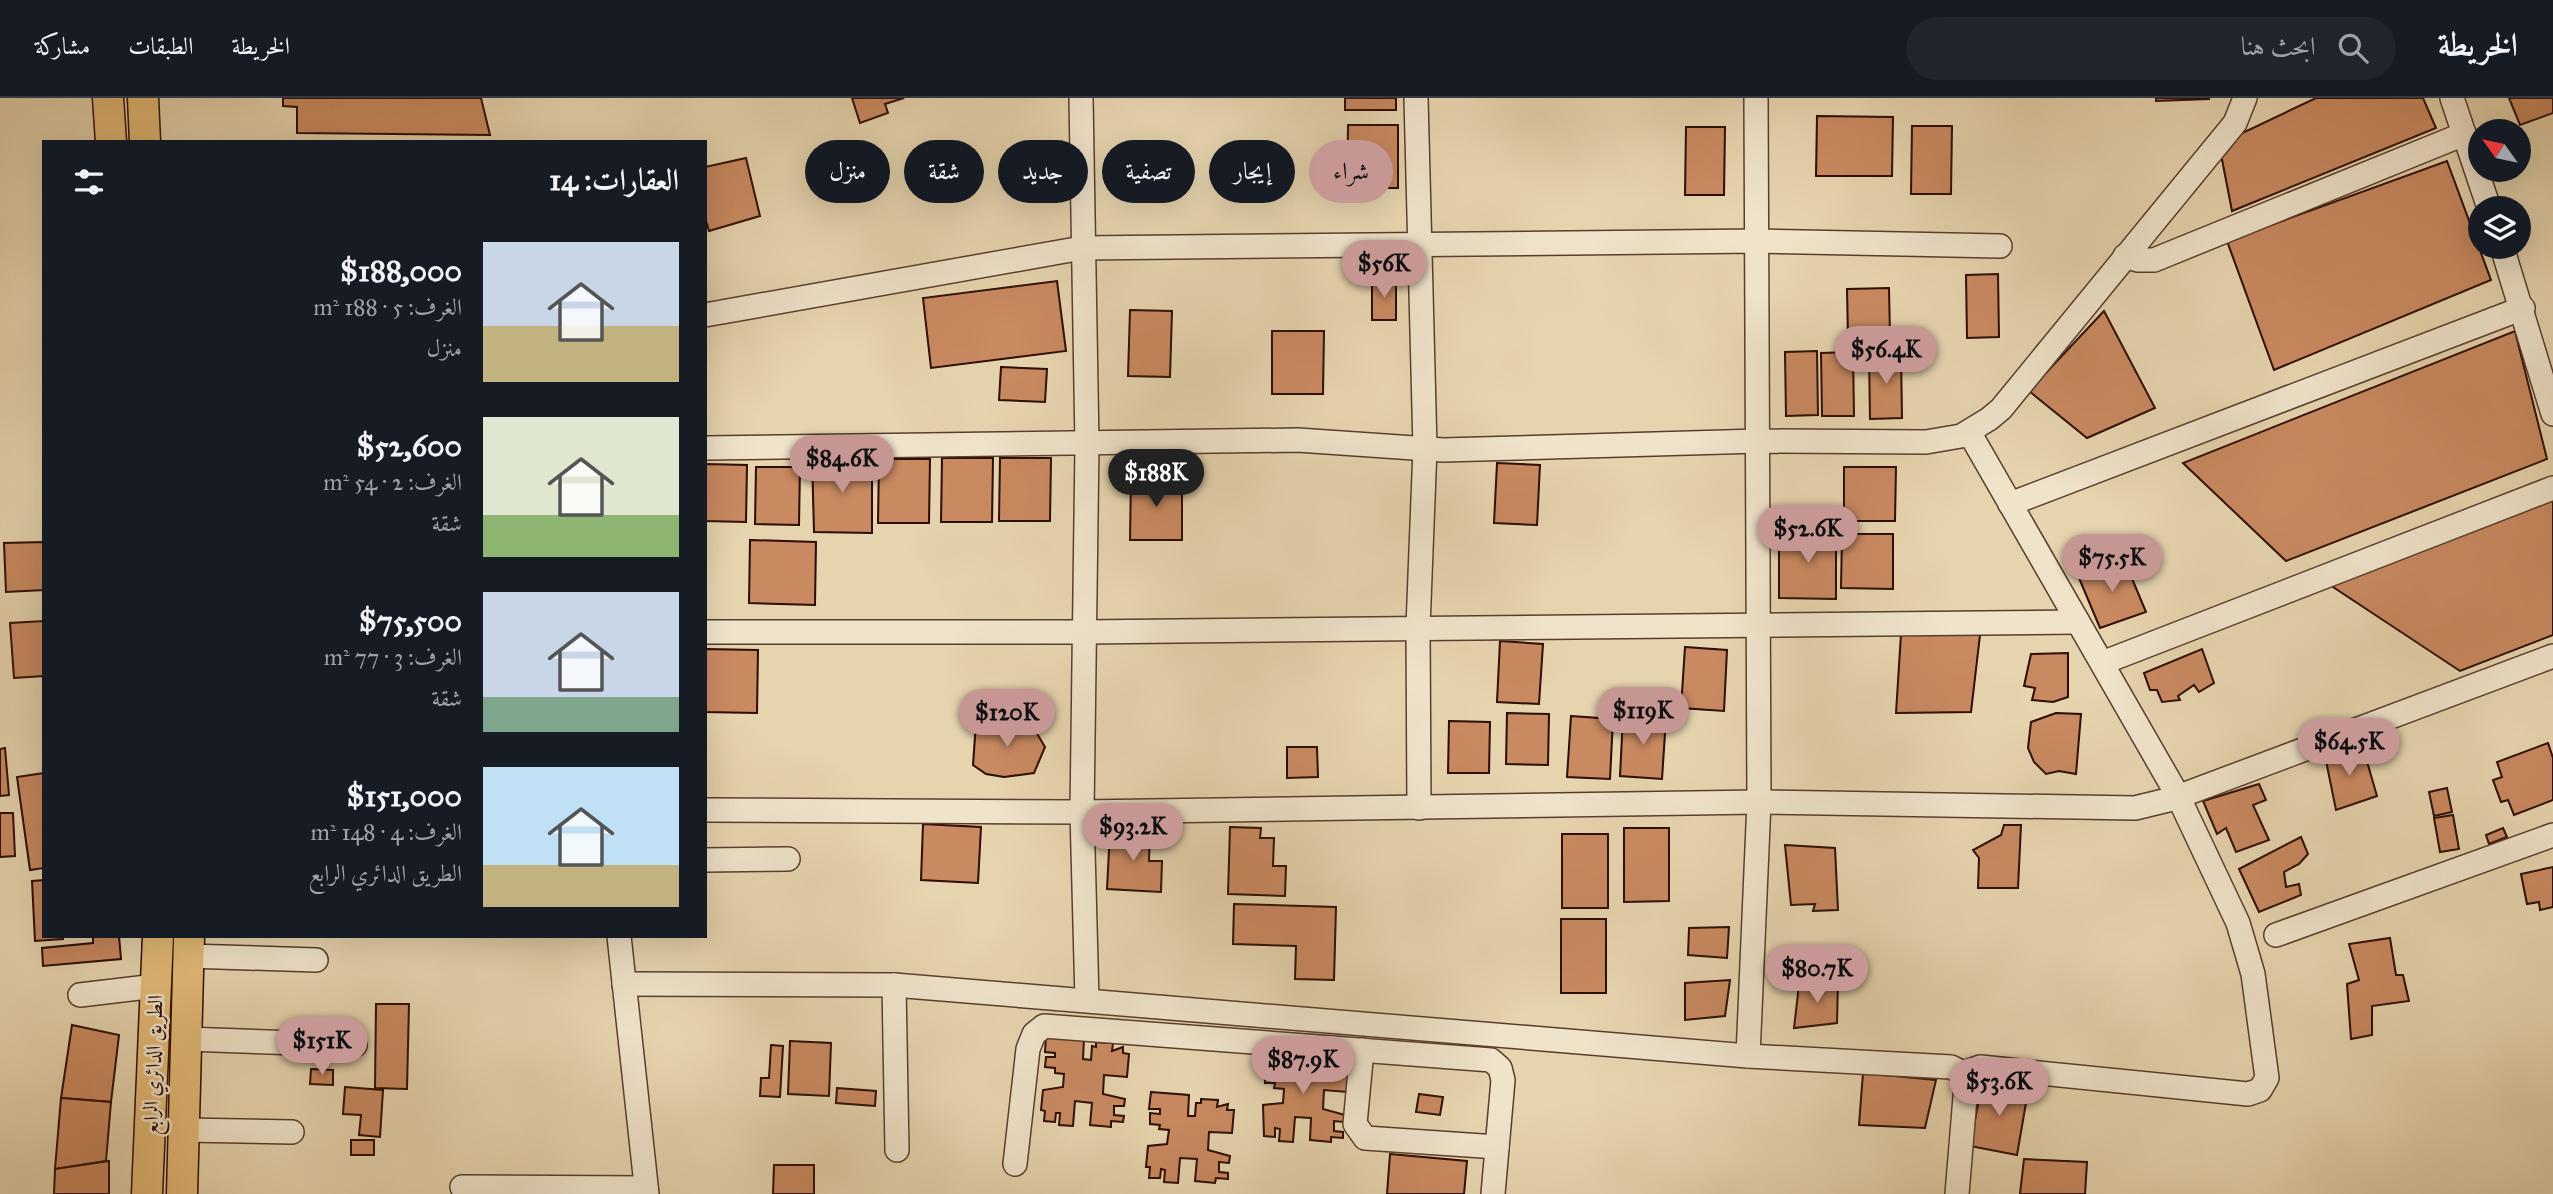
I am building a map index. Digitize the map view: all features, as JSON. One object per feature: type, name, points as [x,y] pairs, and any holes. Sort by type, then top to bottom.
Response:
[{"type":"main road","points":[[108,98],[111,140]]},
{"type":"main road","points":[[143,98],[145,140]]},
{"type":"main road","name":"الطريق الدائري الرابع","points":[[147,1194],[158,938]]},
{"type":"main road","name":"الطريق الدائري الرابع","points":[[182,1194],[189,946]]},
{"type":"street","points":[[1080,98],[1087,445],[1082,811],[1087,1000]]},
{"type":"street","points":[[1416,98],[1425,448],[1418,627],[1419,808]]},
{"type":"street","points":[[1748,1056],[1759,802],[1756,98]]},
{"type":"street","points":[[707,448],[1087,445],[1298,440],[1482,450],[1759,441],[1926,442],[1950,439],[1969,432],[2001,409],[2235,123],[2245,98]]},
{"type":"street","points":[[2452,98],[2485,196]]},
{"type":"street","points":[[2125,256],[2138,260],[2154,260],[2464,134]]},
{"type":"street","points":[[707,315],[1082,248],[1758,241],[2000,246]]},
{"type":"street","points":[[2506,259],[2553,414]]},
{"type":"street","points":[[2010,504],[2523,308]]},
{"type":"street","points":[[624,984],[894,985],[1748,1056],[1951,1067],[1963,1073],[1980,1068],[2248,1094],[2265,1085],[2265,1056],[2245,939],[2178,796],[1969,432]]},
{"type":"street","points":[[2102,663],[2553,488]]},
{"type":"street","points":[[707,632],[1083,632],[2078,622]]},
{"type":"street","points":[[707,810],[1082,811],[1759,802],[2118,810],[2151,805],[2178,796],[2553,656]]},
{"type":"street","points":[[2276,935],[2553,835]]},
{"type":"street","points":[[707,860],[788,859]]},
{"type":"street","points":[[462,1187],[647,1191],[619,938]]},
{"type":"street","points":[[189,946],[316,960]]},
{"type":"street","points":[[894,985],[897,1150]]},
{"type":"street","points":[[80,995],[156,986]]},
{"type":"street","points":[[1015,1164],[1028,1049],[1034,1034],[1044,1026],[1485,1059],[1496,1063],[1503,1080],[1493,1194]]},
{"type":"street","points":[[186,1039],[355,1045]]},
{"type":"street","points":[[1362,1050],[1355,1124],[1365,1138],[1497,1147]]},
{"type":"street","points":[[1957,1194],[1966,1086],[1963,1073]]},
{"type":"street","points":[[183,1130],[292,1132]]},
{"type":"building","points":[[283,98],[481,98],[490,135],[297,133],[297,107],[283,106]]},
{"type":"building","points":[[852,98],[904,98],[885,104],[888,113],[860,123]]},
{"type":"building","points":[[1345,98],[1396,98],[1396,110],[1345,110]]},
{"type":"building","points":[[2156,98],[2209,98],[2209,99],[2156,101]]},
{"type":"building","points":[[2316,98],[2423,98],[2436,128],[2232,211],[2219,144]]},
{"type":"building","points":[[2509,98],[2553,98],[2553,113],[2531,121],[2518,119]]},
{"type":"building","points":[[1817,116],[1893,117],[1892,176],[1816,176]]},
{"type":"building","points":[[1348,125],[1398,125],[1398,188],[1393,188],[1393,140],[1348,140]]},
{"type":"building","points":[[1912,126],[1952,126],[1951,194],[1911,194]]},
{"type":"building","points":[[1686,127],[1725,127],[1724,195],[1685,195]]},
{"type":"building","points":[[746,158],[760,216],[709,231],[707,167]]},
{"type":"building","points":[[2447,161],[2468,218],[2468,259],[2483,259],[2491,280],[2274,370],[2227,241]]},
{"type":"building","points":[[1998,274],[1999,337],[1967,338],[1966,275]]},
{"type":"building","points":[[1372,279],[1396,279],[1396,320],[1372,320]]},
{"type":"building","points":[[1057,281],[1066,351],[931,368],[923,298]]},
{"type":"building","points":[[1889,288],[1890,337],[1848,338],[1847,289]]},
{"type":"building","points":[[1130,310],[1172,311],[1170,377],[1128,376]]},
{"type":"building","points":[[2104,311],[2155,408],[2087,438],[2029,391]]},
{"type":"building","points":[[1272,331],[1324,331],[1323,394],[1272,394]]},
{"type":"building","points":[[2515,331],[2547,459],[2286,561],[2183,463]]},
{"type":"building","points":[[1817,351],[1818,415],[1786,416],[1785,352]]},
{"type":"building","points":[[1853,352],[1854,416],[1822,416],[1821,353]]},
{"type":"building","points":[[1901,354],[1902,418],[1870,419],[1869,355]]},
{"type":"building","points":[[1001,367],[1047,369],[1045,402],[999,400]]},
{"type":"building","points":[[812,458],[872,459],[872,533],[814,532]]},
{"type":"building","points":[[942,458],[993,458],[992,522],[941,522]]},
{"type":"building","points":[[1000,458],[1051,458],[1050,521],[999,521]]},
{"type":"building","points":[[879,459],[930,459],[929,523],[878,523]]},
{"type":"building","points":[[1497,463],[1540,465],[1537,525],[1494,523]]},
{"type":"building","points":[[707,464],[747,465],[746,522],[707,521]]},
{"type":"building","points":[[756,467],[800,467],[799,525],[755,524]]},
{"type":"building","points":[[1844,467],[1896,467],[1895,521],[1844,521]]},
{"type":"building","points":[[1131,477],[1182,477],[1182,540],[1130,540]]},
{"type":"building","points":[[2553,500],[2553,635],[2460,671],[2330,585]]},
{"type":"building","points":[[1779,532],[1836,532],[1836,599],[1779,598]]},
{"type":"building","points":[[1842,534],[1893,534],[1893,589],[1841,588]]},
{"type":"building","points":[[750,540],[816,542],[815,605],[749,603]]},
{"type":"building","points":[[42,542],[42,590],[6,592],[4,543]]},
{"type":"building","points":[[2123,557],[2146,612],[2100,628],[2079,578]]},
{"type":"building","points":[[42,621],[42,676],[14,678],[10,623]]},
{"type":"building","points":[[1901,634],[1980,635],[1971,712],[1896,713]]},
{"type":"building","points":[[1500,641],[1543,644],[1539,704],[1497,702]]},
{"type":"building","points":[[1685,647],[1727,650],[1724,711],[1681,708]]},
{"type":"building","points":[[707,649],[758,650],[757,713],[707,712]]},
{"type":"building","points":[[2202,649],[2214,683],[2199,692],[2194,685],[2178,696],[2180,700],[2162,702],[2157,690],[2150,690],[2144,673]]},
{"type":"building","points":[[2068,653],[2068,697],[2053,702],[2032,700],[2035,688],[2024,686],[2031,654]]},
{"type":"building","points":[[1507,713],[1549,714],[1548,765],[1506,764]]},
{"type":"building","points":[[2056,713],[2081,714],[2076,774],[2059,771],[2046,774],[2034,762],[2028,748],[2031,722]]},
{"type":"building","points":[[1571,716],[1613,719],[1610,779],[1567,777]]},
{"type":"building","points":[[1623,716],[1666,718],[1662,779],[1620,776]]},
{"type":"building","points":[[1449,721],[1490,722],[1489,773],[1448,773]]},
{"type":"building","points":[[976,722],[1032,725],[1045,747],[1034,773],[1004,777],[986,774],[973,765]]},
{"type":"building","points":[[2548,743],[2553,758],[2553,800],[2514,815],[2508,800],[2501,802],[2493,780],[2502,777],[2497,762]]},
{"type":"building","points":[[2349,744],[2359,758],[2366,758],[2377,796],[2336,810],[2325,756]]},
{"type":"building","points":[[1287,747],[1317,747],[1318,777],[1287,778]]},
{"type":"building","points":[[5,748],[9,795],[0,796],[0,749]]},
{"type":"building","points":[[42,773],[42,868],[30,870],[17,777]]},
{"type":"building","points":[[2259,784],[2266,800],[2253,805],[2269,840],[2236,852],[2226,828],[2217,834],[2203,801]]},
{"type":"building","points":[[2447,788],[2452,812],[2434,816],[2429,792]]},
{"type":"building","points":[[0,813],[13,813],[15,856],[0,857]]},
{"type":"building","points":[[2453,815],[2459,849],[2440,852],[2434,818]]},
{"type":"building","points":[[923,824],[981,827],[978,883],[921,880]]},
{"type":"building","points":[[2004,825],[2021,825],[2018,888],[1978,888],[1979,858],[1973,850],[2001,835]]},
{"type":"building","points":[[1230,827],[1261,828],[1260,838],[1274,838],[1273,866],[1286,866],[1285,896],[1228,894]]},
{"type":"building","points":[[1624,828],[1669,828],[1669,901],[1624,902]]},
{"type":"building","points":[[2503,828],[2507,837],[2489,844],[2486,835]]},
{"type":"building","points":[[1110,831],[1150,832],[1149,861],[1162,861],[1161,892],[1107,889]]},
{"type":"building","points":[[1562,834],[1608,834],[1608,908],[1562,908]]},
{"type":"building","points":[[2301,837],[2308,854],[2299,864],[2284,872],[2286,887],[2299,884],[2301,895],[2259,912],[2239,869]]},
{"type":"building","points":[[1785,845],[1835,848],[1838,910],[1813,911],[1815,904],[1791,905]]},
{"type":"building","points":[[2553,867],[2553,907],[2540,910],[2539,902],[2527,904],[2521,874]]},
{"type":"building","points":[[42,880],[42,938],[63,939],[35,941],[32,881]]},
{"type":"building","points":[[1234,904],[1336,907],[1334,980],[1295,979],[1296,946],[1233,944]]},
{"type":"building","points":[[1561,919],[1606,919],[1606,993],[1561,993]]},
{"type":"building","points":[[1729,927],[1727,958],[1688,955],[1689,928]]},
{"type":"building","points":[[93,938],[119,938],[121,959],[43,966],[42,948],[93,943]]},
{"type":"building","points":[[2390,938],[2396,975],[2403,975],[2409,1001],[2372,1006],[2372,1035],[2351,1039],[2347,984],[2359,980],[2349,944]]},
{"type":"building","points":[[1730,980],[1725,1016],[1685,1020],[1685,983]]},
{"type":"building","points":[[1838,982],[1837,1023],[1794,1028],[1799,985]]},
{"type":"building","points":[[376,1004],[409,1004],[407,1089],[375,1088]]},
{"type":"building","points":[[72,1025],[119,1035],[111,1102],[61,1098]]},
{"type":"building","points":[[1046,1035],[1084,1038],[1083,1059],[1091,1060],[1092,1046],[1096,1047],[1096,1042],[1113,1043],[1112,1051],[1123,1047],[1123,1053],[1129,1054],[1127,1077],[1104,1075],[1103,1094],[1125,1099],[1124,1106],[1114,1106],[1114,1115],[1124,1116],[1123,1122],[1111,1121],[1111,1127],[1090,1125],[1092,1103],[1075,1101],[1073,1126],[1059,1125],[1060,1113],[1056,1113],[1055,1122],[1044,1121],[1045,1111],[1041,1110],[1043,1090],[1063,1087],[1064,1074],[1055,1073],[1055,1068],[1045,1067],[1046,1057],[1055,1057],[1055,1053],[1045,1052]]},
{"type":"building","points":[[790,1041],[831,1043],[829,1096],[788,1094]]},
{"type":"building","points":[[771,1045],[783,1046],[780,1097],[760,1096],[761,1078],[769,1078]]},
{"type":"building","points":[[1266,1051],[1304,1054],[1303,1075],[1310,1075],[1312,1061],[1316,1062],[1316,1058],[1333,1059],[1332,1066],[1336,1066],[1336,1062],[1343,1063],[1342,1068],[1349,1069],[1347,1092],[1324,1090],[1323,1109],[1345,1115],[1344,1122],[1334,1121],[1334,1131],[1343,1132],[1343,1138],[1331,1137],[1331,1142],[1310,1140],[1311,1118],[1295,1117],[1293,1142],[1279,1141],[1280,1129],[1275,1128],[1275,1137],[1264,1136],[1263,1105],[1283,1103],[1284,1089],[1274,1088],[1275,1083],[1265,1083],[1265,1072],[1274,1073],[1275,1068],[1264,1068]]},
{"type":"building","points":[[311,1069],[333,1070],[333,1085],[310,1084]]},
{"type":"building","points":[[1863,1073],[1936,1080],[1925,1128],[1859,1125]]},
{"type":"building","points":[[1984,1074],[2027,1097],[2017,1155],[1970,1146]]},
{"type":"building","points":[[345,1087],[383,1090],[380,1137],[359,1135],[361,1115],[343,1114]]},
{"type":"building","points":[[837,1088],[876,1091],[875,1106],[836,1103]]},
{"type":"building","points":[[1151,1092],[1189,1095],[1188,1116],[1195,1116],[1196,1103],[1201,1103],[1201,1099],[1218,1100],[1217,1107],[1228,1104],[1227,1110],[1234,1110],[1232,1133],[1209,1132],[1208,1150],[1230,1156],[1229,1163],[1219,1162],[1219,1172],[1228,1173],[1228,1179],[1216,1178],[1215,1183],[1195,1181],[1197,1159],[1180,1158],[1178,1183],[1164,1182],[1165,1170],[1161,1169],[1160,1178],[1149,1178],[1150,1167],[1146,1167],[1148,1146],[1167,1144],[1169,1130],[1150,1124],[1150,1113],[1160,1114],[1160,1109],[1149,1109]]},
{"type":"building","points":[[1419,1094],[1443,1097],[1440,1115],[1416,1112]]},
{"type":"building","points":[[61,1098],[111,1102],[106,1161],[55,1169]]},
{"type":"building","points":[[351,1140],[374,1140],[374,1155],[351,1155]]},
{"type":"building","points":[[1390,1154],[1467,1161],[1464,1194],[1387,1194]]},
{"type":"building","points":[[2024,1159],[2087,1162],[2085,1194],[2020,1194]]},
{"type":"building","points":[[109,1161],[109,1194],[54,1194],[55,1169]]},
{"type":"building","points":[[774,1165],[814,1165],[814,1194],[773,1194]]}]
